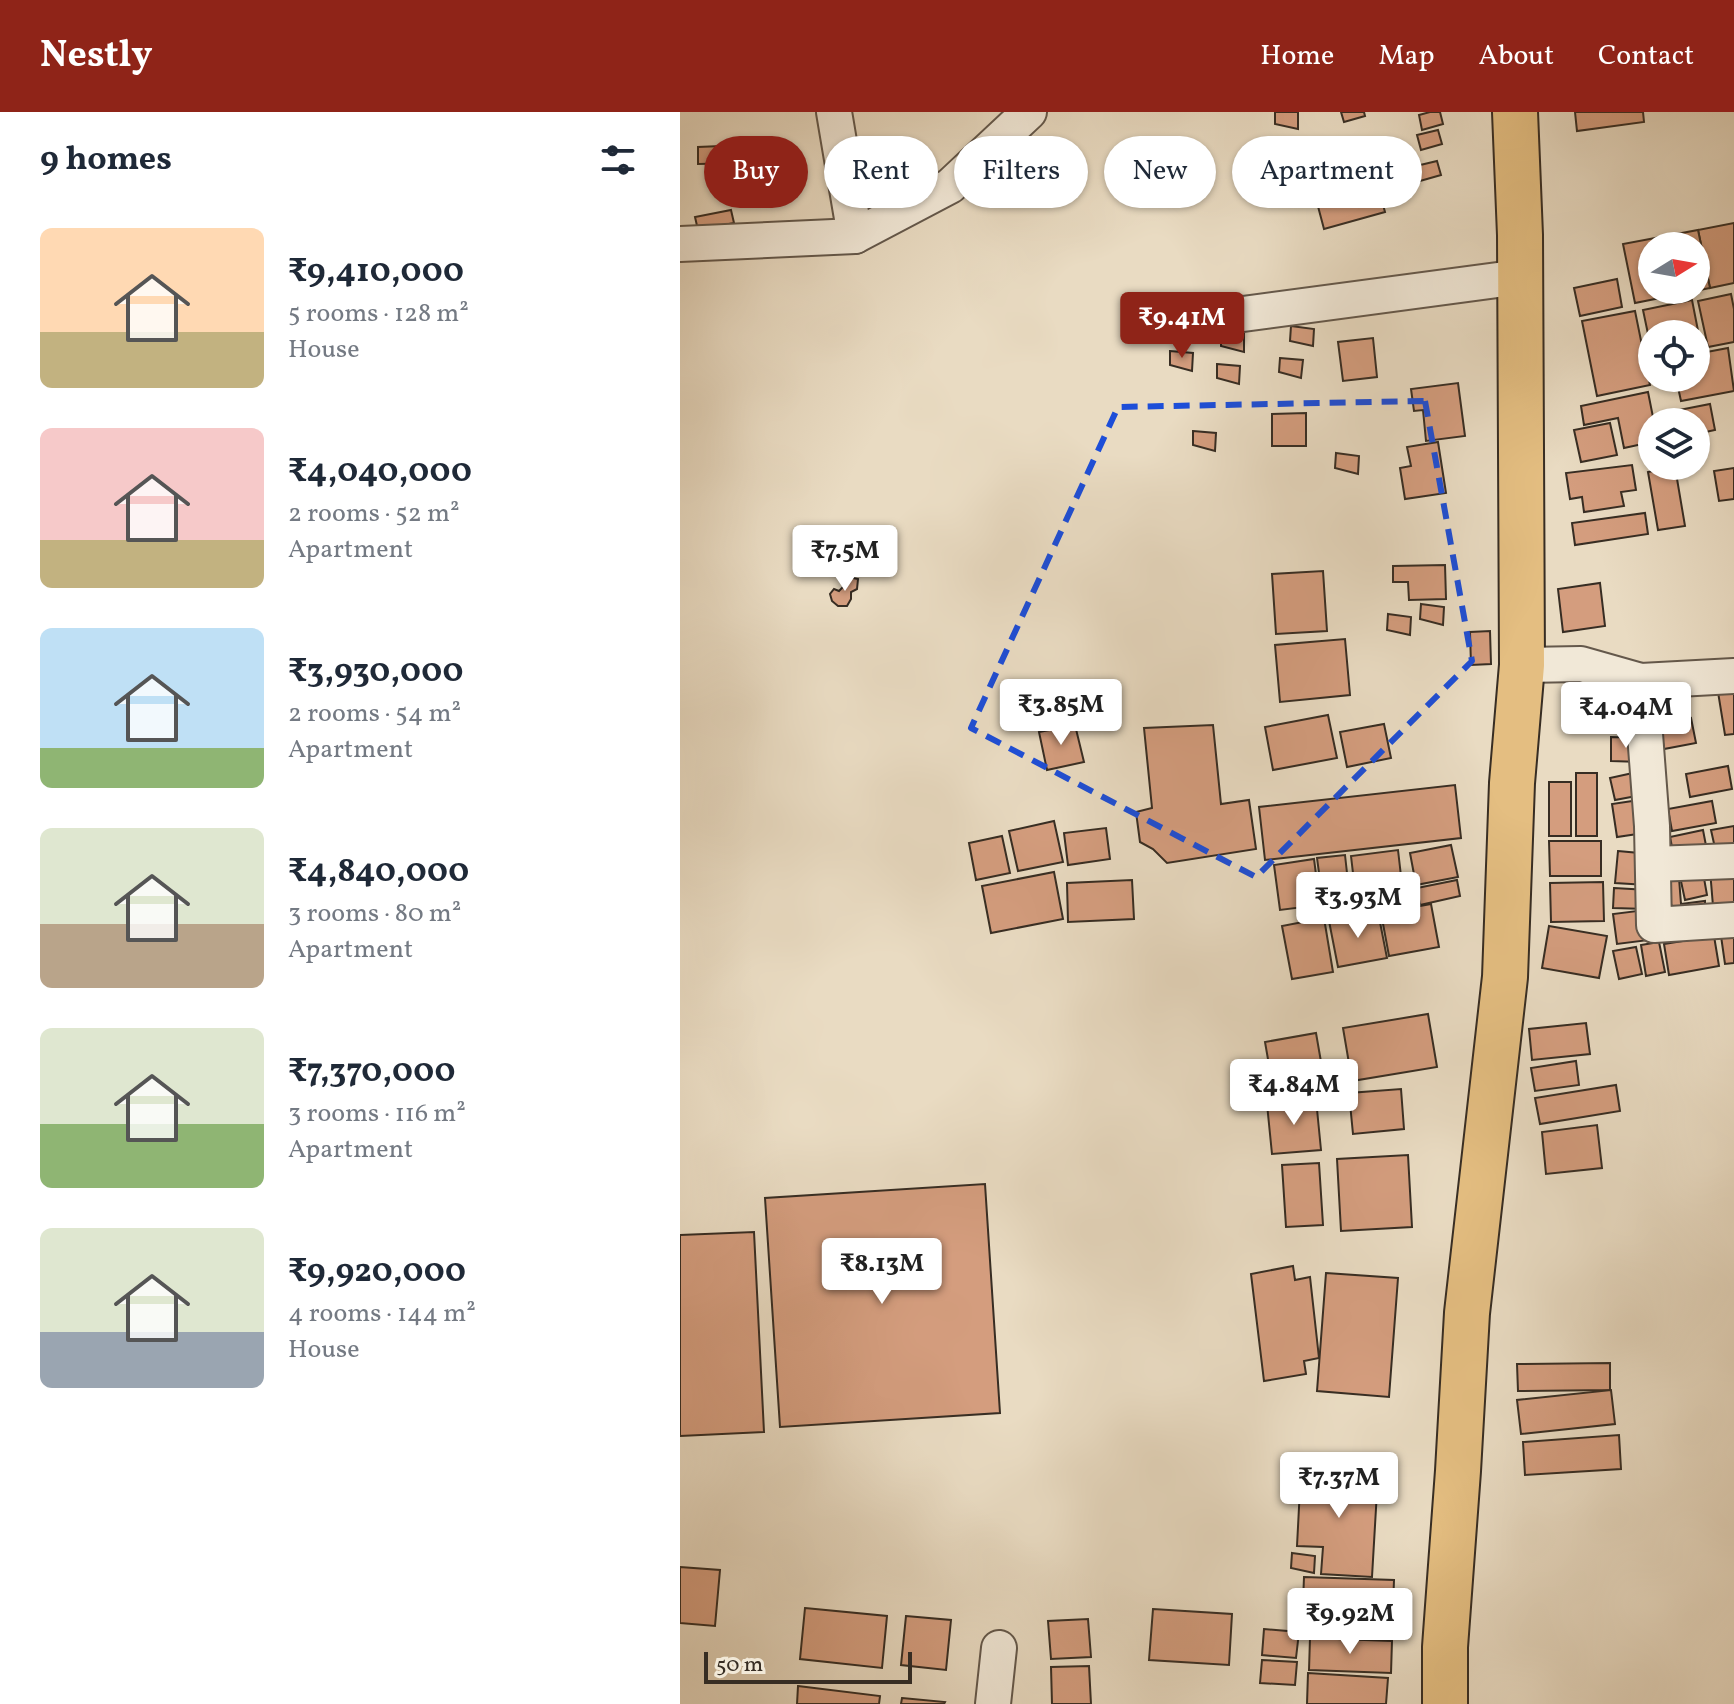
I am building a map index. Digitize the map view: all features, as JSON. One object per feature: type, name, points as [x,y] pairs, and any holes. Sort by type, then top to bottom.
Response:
[{"type":"main road","points":[[1445,1704],[1445,1647],[1467,1313],[1505,977],[1512,783],[1522,665],[1520,277],[1515,112]]},
{"type":"street","points":[[834,112],[855,236]]},
{"type":"street","points":[[680,244],[855,236],[950,186],[1029,112]]},
{"type":"street","points":[[1183,322],[1520,277]]},
{"type":"street","points":[[1522,665],[1581,664],[1641,681],[1734,676]]},
{"type":"street","points":[[1641,681],[1652,826],[1654,925],[1734,920]]},
{"type":"street","points":[[1653,864],[1734,861]]},
{"type":"street","points":[[993,1704],[999,1648]]},
{"type":"highlighted area","points":[[1425,401],[1472,661],[1256,877],[971,728],[1118,407]]},
{"type":"building","points":[[1275,112],[1298,112],[1298,129],[1275,124]]},
{"type":"building","points":[[1341,112],[1364,112],[1365,116],[1344,122]]},
{"type":"building","points":[[1440,112],[1443,124],[1422,130],[1419,115]]},
{"type":"building","points":[[1575,112],[1643,112],[1644,122],[1577,131]]},
{"type":"building","points":[[1438,130],[1442,144],[1422,150],[1422,136],[1417,135]]},
{"type":"building","points":[[698,147],[704,147],[704,164],[698,164]]},
{"type":"building","points":[[1437,161],[1441,175],[1422,180],[1422,165]]},
{"type":"building","points":[[1318,208],[1384,208],[1385,212],[1324,229]]},
{"type":"building","points":[[731,210],[734,223],[698,230],[695,217]]},
{"type":"building","points":[[1734,223],[1734,283],[1710,288],[1710,232],[1698,230]]},
{"type":"building","points":[[1638,241],[1638,302],[1635,303],[1623,244]]},
{"type":"building","points":[[1617,279],[1622,307],[1580,316],[1574,288]]},
{"type":"building","points":[[1731,294],[1734,342],[1710,347],[1710,320],[1702,320],[1699,304],[1710,304],[1710,298]]},
{"type":"building","points":[[1672,304],[1693,304],[1696,320],[1645,320],[1643,310]]},
{"type":"building","points":[[1635,311],[1638,326],[1638,387],[1597,396],[1582,321]]},
{"type":"building","points":[[1291,326],[1314,329],[1313,346],[1290,341]]},
{"type":"building","points":[[1221,332],[1244,334],[1244,352],[1221,346]]},
{"type":"building","points":[[1373,338],[1377,377],[1343,381],[1338,342]]},
{"type":"building","points":[[1728,348],[1734,391],[1681,401],[1679,392],[1710,392],[1710,351]]},
{"type":"building","points":[[1170,351],[1193,353],[1192,371],[1170,365]]},
{"type":"building","points":[[1280,358],[1303,360],[1301,378],[1279,372]]},
{"type":"building","points":[[1217,364],[1240,366],[1239,384],[1217,378]]},
{"type":"building","points":[[1458,383],[1465,436],[1426,441],[1423,410],[1414,411],[1411,389]]},
{"type":"building","points":[[1648,392],[1651,408],[1638,408],[1638,445],[1624,448],[1618,418],[1584,425],[1581,406]]},
{"type":"building","points":[[1710,404],[1715,430],[1710,431],[1710,408],[1689,408]]},
{"type":"building","points":[[1306,413],[1306,446],[1272,446],[1272,414]]},
{"type":"building","points":[[1610,423],[1617,455],[1581,462],[1574,430]]},
{"type":"building","points":[[1193,431],[1216,433],[1215,451],[1193,445]]},
{"type":"building","points":[[1438,442],[1446,493],[1405,499],[1400,468],[1411,466],[1407,447]]},
{"type":"building","points":[[1336,453],[1359,456],[1358,474],[1335,468]]},
{"type":"building","points":[[1632,465],[1636,490],[1621,492],[1624,506],[1584,512],[1582,497],[1570,499],[1566,473]]},
{"type":"building","points":[[1734,468],[1734,499],[1719,501],[1714,471]]},
{"type":"building","points":[[1649,480],[1677,480],[1685,526],[1658,530]]},
{"type":"building","points":[[1645,513],[1648,534],[1575,545],[1572,523]]},
{"type":"building","points":[[1445,565],[1446,599],[1409,600],[1408,582],[1393,582],[1393,566]]},
{"type":"building","points":[[1323,571],[1327,631],[1276,634],[1272,574]]},
{"type":"building","points":[[848,577],[858,579],[857,589],[851,592],[847,606],[838,606],[830,594],[834,589],[839,591]]},
{"type":"building","points":[[1600,583],[1605,626],[1563,632],[1558,589]]},
{"type":"building","points":[[1421,604],[1444,607],[1443,625],[1420,619]]},
{"type":"building","points":[[1388,614],[1411,617],[1410,635],[1387,630]]},
{"type":"building","points":[[1490,631],[1491,664],[1471,665],[1470,632]]},
{"type":"building","points":[[1345,639],[1350,695],[1280,702],[1275,645]]},
{"type":"building","points":[[1635,684],[1641,711],[1616,717],[1609,690]]},
{"type":"building","points":[[1677,688],[1681,711],[1661,715],[1657,692]]},
{"type":"building","points":[[1734,689],[1734,734],[1725,735],[1718,692]]},
{"type":"building","points":[[1328,715],[1337,758],[1273,770],[1265,727]]},
{"type":"building","points":[[1691,718],[1696,743],[1664,749],[1660,723]]},
{"type":"building","points":[[1384,724],[1391,758],[1347,767],[1340,732]]},
{"type":"building","points":[[1075,725],[1084,762],[1047,770],[1039,732]]},
{"type":"building","points":[[1213,725],[1221,804],[1249,800],[1256,849],[1167,863],[1153,849],[1140,842],[1136,812],[1152,808],[1144,728]]},
{"type":"building","points":[[1611,737],[1641,738],[1641,762],[1611,761]]},
{"type":"building","points":[[1728,766],[1732,789],[1690,797],[1686,774]]},
{"type":"building","points":[[1642,771],[1647,794],[1615,800],[1610,778]]},
{"type":"building","points":[[1576,773],[1597,773],[1597,836],[1576,836]]},
{"type":"building","points":[[1549,782],[1571,782],[1571,836],[1549,836]]},
{"type":"building","points":[[1455,785],[1461,838],[1265,860],[1259,807]]},
{"type":"building","points":[[1646,799],[1651,832],[1617,837],[1612,804]]},
{"type":"building","points":[[1712,801],[1716,823],[1672,831],[1668,809]]},
{"type":"building","points":[[1054,821],[1063,862],[1018,871],[1009,831]]},
{"type":"building","points":[[1734,826],[1734,853],[1717,857],[1711,830]]},
{"type":"building","points":[[1106,828],[1110,859],[1068,865],[1064,833]]},
{"type":"building","points":[[1703,830],[1708,856],[1675,862],[1670,837]]},
{"type":"building","points":[[1002,836],[1010,873],[976,880],[969,843]]},
{"type":"building","points":[[1549,841],[1601,841],[1601,876],[1550,876]]},
{"type":"building","points":[[1451,845],[1458,877],[1416,885],[1410,853]]},
{"type":"building","points":[[1398,850],[1404,902],[1357,907],[1351,856]]},
{"type":"building","points":[[1618,851],[1650,854],[1647,885],[1615,883]]},
{"type":"building","points":[[1345,855],[1350,900],[1323,903],[1317,858]]},
{"type":"building","points":[[1314,859],[1320,905],[1280,910],[1274,865]]},
{"type":"building","points":[[1702,867],[1707,895],[1685,900],[1679,872]]},
{"type":"building","points":[[1734,868],[1734,904],[1713,906],[1710,870]]},
{"type":"building","points":[[1054,872],[1063,919],[991,933],[982,886]]},
{"type":"building","points":[[1658,878],[1679,878],[1681,904],[1705,901],[1705,920],[1659,923]]},
{"type":"building","points":[[1132,880],[1134,919],[1068,922],[1067,883]]},
{"type":"building","points":[[1457,880],[1460,896],[1420,905],[1417,888]]},
{"type":"building","points":[[1603,882],[1604,921],[1551,922],[1550,883]]},
{"type":"building","points":[[1614,888],[1648,890],[1647,909],[1613,908]]},
{"type":"building","points":[[1431,904],[1439,947],[1389,956],[1381,913]]},
{"type":"building","points":[[1645,910],[1649,940],[1617,944],[1613,914]]},
{"type":"building","points":[[1378,912],[1387,958],[1338,967],[1329,921]]},
{"type":"building","points":[[1324,918],[1333,972],[1292,979],[1282,926]]},
{"type":"building","points":[[1549,926],[1607,936],[1599,978],[1542,968]]},
{"type":"building","points":[[1734,934],[1734,963],[1725,964],[1721,936]]},
{"type":"building","points":[[1714,936],[1719,966],[1669,975],[1664,944]]},
{"type":"building","points":[[1659,942],[1665,972],[1646,976],[1641,945]]},
{"type":"building","points":[[1636,947],[1642,974],[1619,979],[1613,951]]},
{"type":"building","points":[[1428,1014],[1437,1067],[1352,1081],[1343,1028]]},
{"type":"building","points":[[1586,1023],[1590,1054],[1532,1060],[1529,1029]]},
{"type":"building","points":[[1316,1033],[1324,1079],[1273,1088],[1265,1042]]},
{"type":"building","points":[[1576,1061],[1579,1085],[1535,1091],[1531,1068]]},
{"type":"building","points":[[1616,1085],[1620,1111],[1540,1124],[1535,1098]]},
{"type":"building","points":[[1401,1089],[1404,1129],[1353,1134],[1349,1093]]},
{"type":"building","points":[[1316,1099],[1321,1150],[1272,1154],[1267,1104]]},
{"type":"building","points":[[1597,1125],[1602,1168],[1546,1174],[1542,1132]]},
{"type":"building","points":[[1408,1155],[1412,1227],[1341,1231],[1337,1159]]},
{"type":"building","points":[[1319,1163],[1323,1225],[1286,1227],[1282,1165]]},
{"type":"building","points":[[985,1184],[1000,1413],[780,1427],[765,1198]]},
{"type":"building","points":[[754,1232],[764,1432],[680,1436],[680,1235]]},
{"type":"building","points":[[1293,1266],[1295,1280],[1310,1277],[1319,1358],[1304,1361],[1306,1374],[1264,1381],[1251,1274]]},
{"type":"building","points":[[1326,1273],[1398,1278],[1389,1397],[1317,1391]]},
{"type":"building","points":[[1610,1363],[1610,1390],[1518,1391],[1517,1364]]},
{"type":"building","points":[[1611,1390],[1615,1424],[1521,1434],[1517,1400]]},
{"type":"building","points":[[1619,1435],[1621,1469],[1525,1475],[1523,1442]]},
{"type":"building","points":[[1301,1469],[1378,1474],[1372,1577],[1321,1574],[1323,1547],[1297,1546]]},
{"type":"building","points":[[1292,1553],[1315,1556],[1314,1573],[1291,1568]]},
{"type":"building","points":[[680,1567],[720,1570],[715,1626],[680,1623]]},
{"type":"building","points":[[1304,1577],[1394,1580],[1393,1607],[1303,1603]]},
{"type":"building","points":[[805,1608],[887,1616],[882,1668],[800,1659]]},
{"type":"building","points":[[1153,1609],[1232,1614],[1229,1665],[1149,1660]]},
{"type":"building","points":[[1302,1609],[1393,1610],[1393,1635],[1302,1633]]},
{"type":"building","points":[[906,1616],[951,1620],[946,1670],[901,1665]]},
{"type":"building","points":[[1088,1619],[1091,1657],[1051,1659],[1048,1621]]},
{"type":"building","points":[[1264,1629],[1299,1632],[1296,1658],[1262,1655]]},
{"type":"building","points":[[1310,1638],[1392,1641],[1391,1673],[1309,1670]]},
{"type":"building","points":[[1262,1660],[1297,1662],[1295,1685],[1260,1683]]},
{"type":"building","points":[[1089,1666],[1091,1704],[1052,1704],[1051,1667]]},
{"type":"building","points":[[1308,1673],[1388,1678],[1386,1704],[1307,1704]]},
{"type":"building","points":[[798,1686],[880,1696],[879,1704],[797,1704]]},
{"type":"building","points":[[902,1698],[945,1702],[901,1704]]}]
